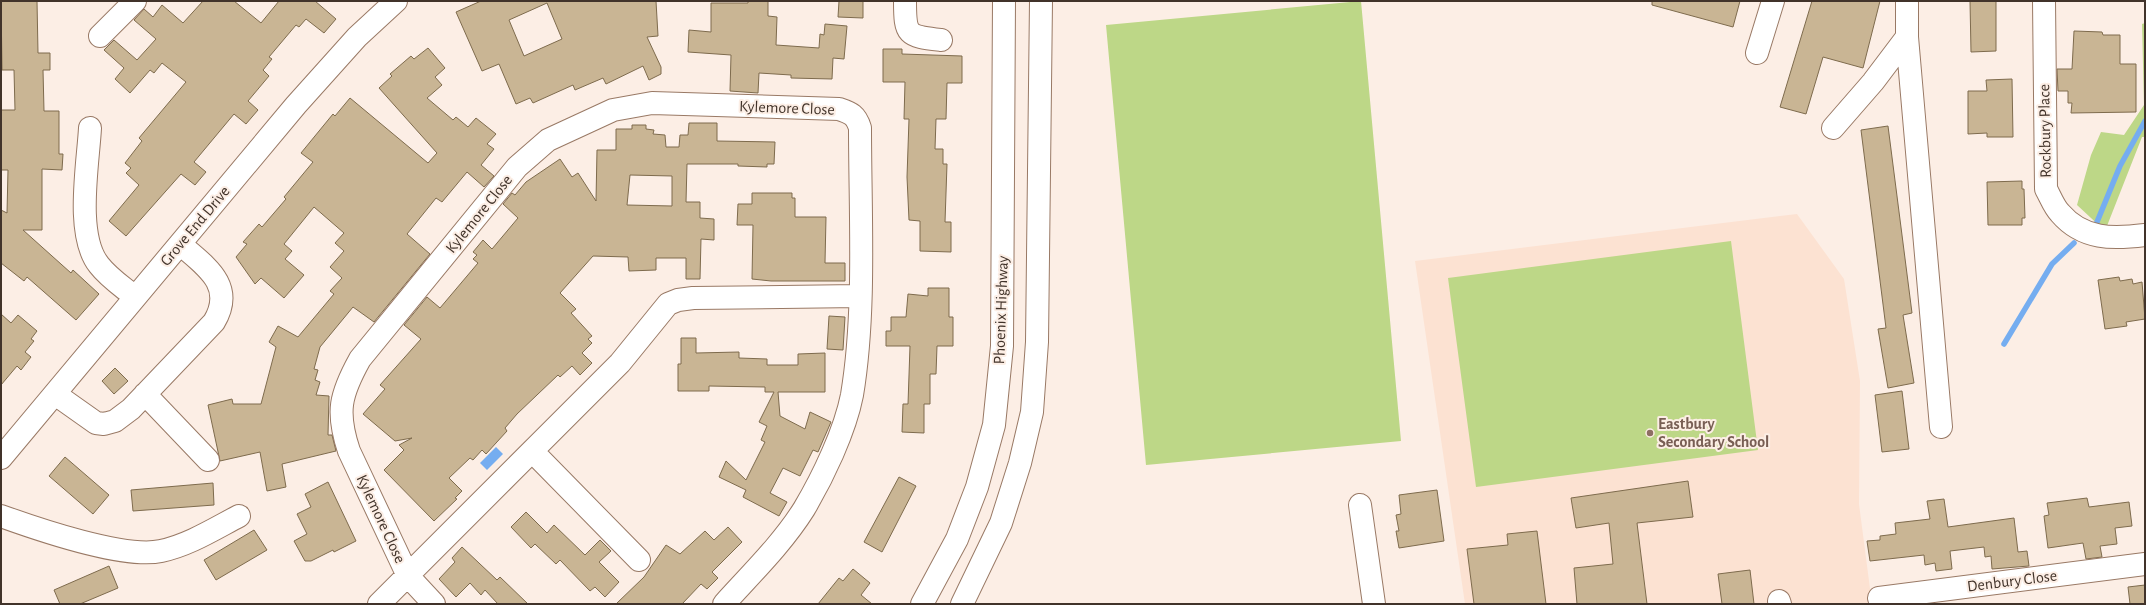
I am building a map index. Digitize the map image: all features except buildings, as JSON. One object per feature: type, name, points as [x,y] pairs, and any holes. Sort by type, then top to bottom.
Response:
[{"type":"street","points":[[100,36],[135,1]]},
{"type":"street","name":"Grove End Drive","points":[[1,458],[333,63],[357,37],[396,1]]},
{"type":"street","points":[[905,1],[905,22],[908,31],[918,38],[941,40]]},
{"type":"street","name":"Phoenix Highway","points":[[922,604],[957,539],[976,487],[994,425],[1002,346],[1004,1]]},
{"type":"street","points":[[962,604],[1000,523],[1020,462],[1032,412],[1037,342],[1041,1]]},
{"type":"street","points":[[1758,53],[1773,1]]},
{"type":"street","points":[[1907,1],[1907,37],[1941,427]]},
{"type":"street","name":"Rockbury Place","points":[[2044,1],[2046,189],[2059,212],[2075,227],[2095,236],[2118,239],[2145,235]]},
{"type":"street","points":[[1833,128],[1873,82],[1907,37]]},
{"type":"street","name":"Kylemore Close","points":[[379,604],[408,576],[533,452],[620,363],[668,304],[678,300],[693,298],[859,296],[860,128],[857,119],[852,113],[839,108],[652,103],[613,110],[548,140],[517,167],[360,359],[348,381],[340,411],[343,431],[349,451],[408,576]]},
{"type":"street","points":[[90,128],[84,213],[86,234],[98,264],[135,298]]},
{"type":"street","points":[[55,394],[96,423],[104,424],[115,421],[131,409],[214,322],[220,312],[222,291],[217,279],[180,244]]},
{"type":"street","points":[[724,604],[782,540],[804,509],[831,455],[844,424],[851,396],[859,296]]},
{"type":"street","points":[[145,394],[208,460]]},
{"type":"street","points":[[533,452],[639,560]]},
{"type":"street","points":[[1360,504],[1374,604]]},
{"type":"street","points":[[1,516],[91,543],[126,551],[145,552],[160,551],[184,544],[239,516]]},
{"type":"street","name":"Denbury Close","points":[[1879,598],[2145,564]]},
{"type":"street","points":[[408,576],[434,604]]},
{"type":"shaded area","name":"Eastbury Secondary School","points":[[1797,214],[1844,279],[1860,381],[1859,504],[1872,604],[1465,604],[1415,261]]},
{"type":"green space","points":[[1361,1],[1401,441],[1146,465],[1106,25]]},
{"type":"green space","points":[[2145,23],[2145,137],[2142,137],[2105,231],[2077,205],[2091,155],[2101,132],[2124,135],[2144,105],[2142,24]]},
{"type":"green space","points":[[1731,241],[1758,450],[1476,487],[1448,278]]},
{"type":"water","points":[[496,447],[503,454],[487,470],[480,463]]},
{"type":"waterway","points":[[2097,222],[2120,166],[2145,121]]},
{"type":"waterway","points":[[2004,344],[2052,264],[2074,243]]},
{"type":"place","name":"Eastbury Secondary School","points":[[1650,433]]}]
